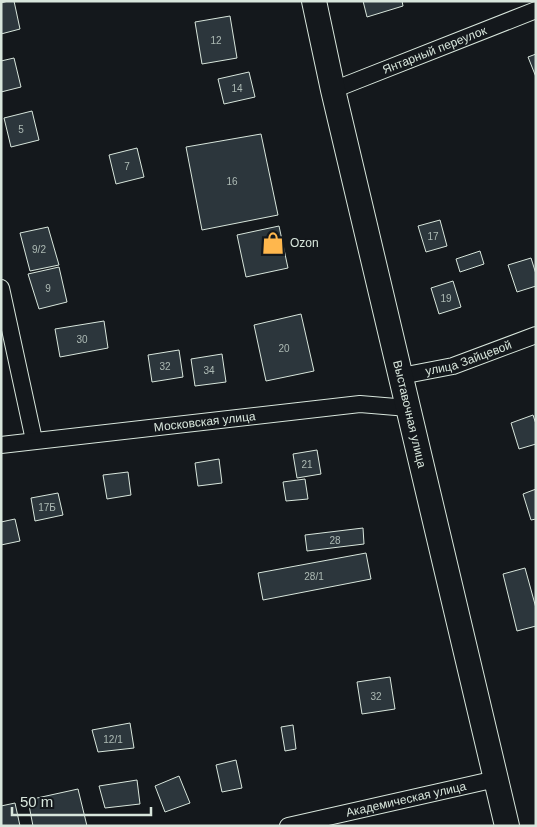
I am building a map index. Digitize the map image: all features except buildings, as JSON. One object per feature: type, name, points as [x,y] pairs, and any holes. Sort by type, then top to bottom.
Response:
[{"type":"street","name":"Выставочная улица","points":[[314,1],[333,90],[507,826]]},
{"type":"street","name":"Янтарный переулок","points":[[333,90],[536,10]]},
{"type":"street","points":[[1,288],[34,440]]},
{"type":"street","name":"улица Зайцевой","points":[[401,376],[453,366],[536,336]]},
{"type":"street","name":"Московская улица","points":[[1,445],[360,404],[408,408]]},
{"type":"street","name":"Академическая улица","points":[[288,826],[496,779]]},
{"type":"place","name":"Ozon","points":[[273,243]]}]
